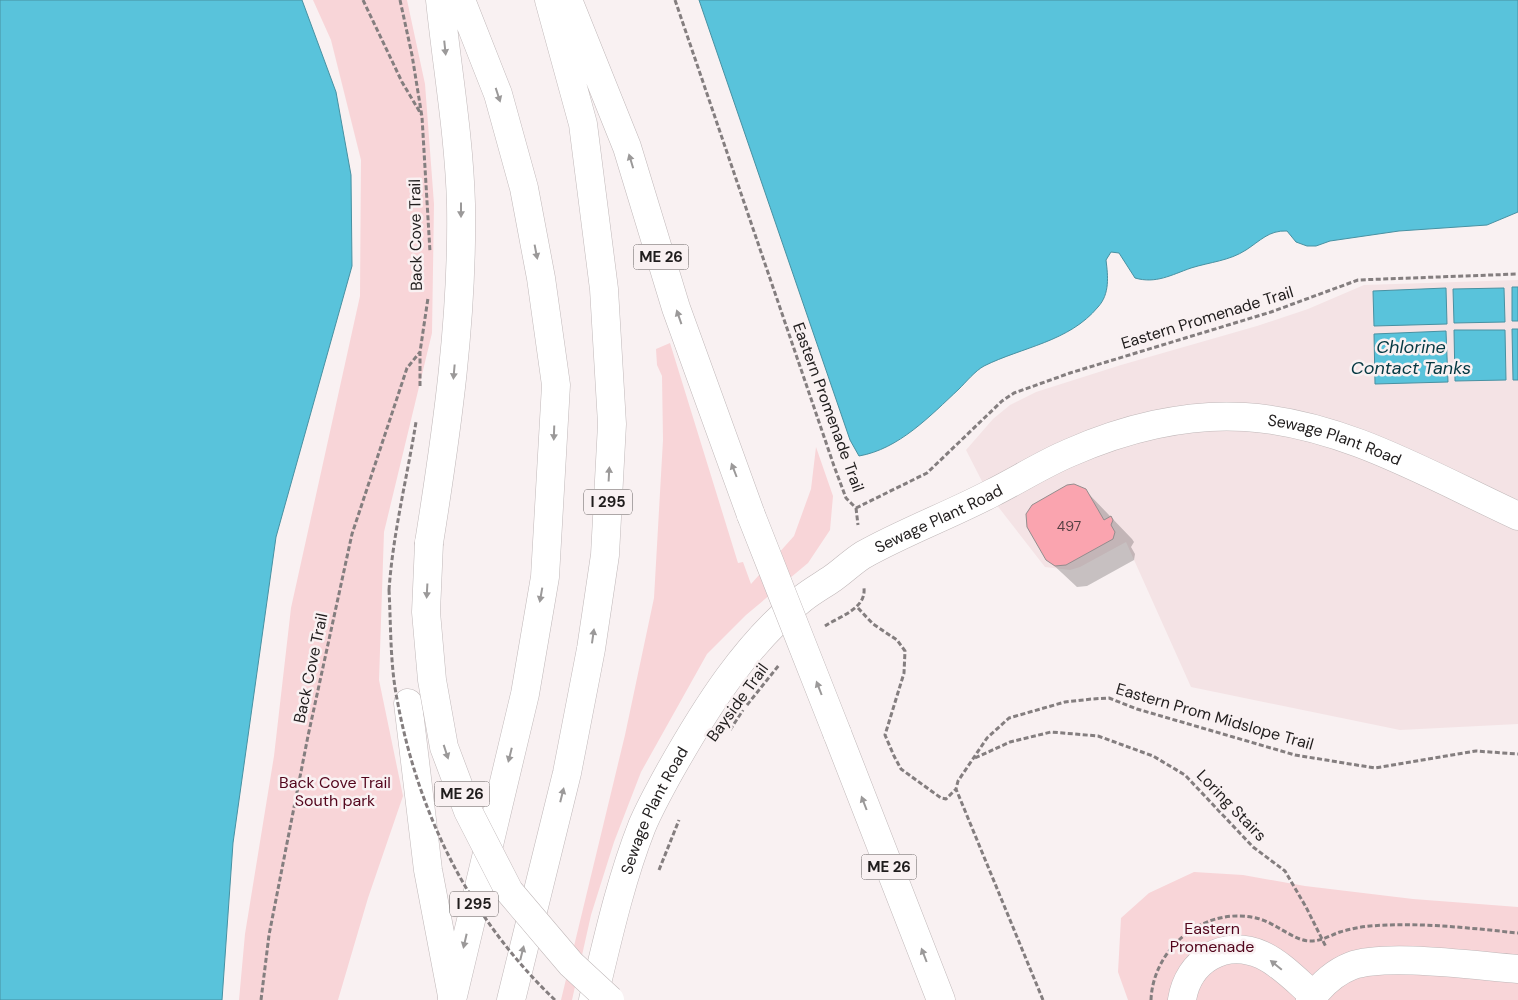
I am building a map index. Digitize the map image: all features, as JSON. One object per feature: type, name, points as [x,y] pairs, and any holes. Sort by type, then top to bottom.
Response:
[{"type":"main road","name":"ME 26","points":[[440,0],[456,133],[461,201],[461,270],[450,407],[429,543],[426,612],[432,680],[444,747],[468,811],[509,890],[571,964],[610,1000]]},
{"type":"main road","name":"I 295","points":[[452,998],[525,694],[545,568],[556,385],[541,278],[524,188],[498,94],[462,0]]},
{"type":"main road","name":"I 295","points":[[511,1000],[567,773],[591,649],[605,554],[612,424],[604,289],[583,124],[549,0]]},
{"type":"main road","name":"ME 26","points":[[568,0],[627,147],[676,308],[751,515],[942,1000]]},
{"type":"main road","name":"Sewage Plant Road","points":[[593,1000],[619,898],[642,827],[654,800],[702,718],[743,660],[801,600],[862,556],[989,495],[1069,453],[1134,431],[1176,422],[1243,417],[1300,424],[1337,435],[1516,509]]},
{"type":"main road","points":[[408,702],[428,870],[452,998]]},
{"type":"main road","points":[[1182,1000],[1187,980],[1200,963],[1209,956],[1229,949],[1251,951],[1265,956],[1312,998],[1332,976],[1360,964],[1399,961],[1518,969]]},
{"type":"path","points":[[363,0],[402,82],[422,117]]},
{"type":"path","name":"Back Cove Trail","points":[[400,0],[412,55],[422,117],[430,259]]},
{"type":"path","name":"Eastern Promenade Trail","points":[[675,0],[834,466],[846,498],[856,508],[927,473],[1002,401],[1014,393],[1039,383],[1129,353],[1271,312],[1358,280],[1518,274]]},
{"type":"path","name":"Back Cove Trail","points":[[420,389],[420,352],[428,297]]},
{"type":"path","name":"Back Cove Trail","points":[[262,1000],[268,935],[310,726],[352,534],[408,368],[420,352]]},
{"type":"path","points":[[389,590],[392,546],[409,469],[416,416]]},
{"type":"path","points":[[818,630],[858,608],[865,592]]},
{"type":"path","points":[[858,608],[873,624],[898,640],[905,651],[904,673],[885,735],[894,756],[901,769],[941,798],[946,798],[956,789],[1043,1000]]},
{"type":"path","name":"Bayside Trail","points":[[727,736],[746,707],[781,663]]},
{"type":"path","name":"Eastern Prom Midslope Trail","points":[[956,789],[958,781],[987,738],[1009,718],[1065,702],[1109,698],[1137,709],[1295,755],[1376,768],[1476,751],[1518,754]]},
{"type":"path","name":"Loring Stairs","points":[[975,758],[1010,742],[1051,732],[1098,736],[1153,756],[1185,775],[1253,847],[1278,865],[1290,879],[1327,950]]},
{"type":"path","points":[[657,875],[681,816]]},
{"type":"path","points":[[1150,1000],[1157,970],[1172,946],[1189,931],[1210,921],[1232,916],[1255,918],[1276,925],[1301,940],[1322,939],[1356,928],[1384,926],[1450,927],[1518,933]]},
{"type":"shaded area","points":[[1518,280],[1518,724],[1400,730],[1191,687],[1126,542],[1080,567],[1070,570],[1045,567],[989,495],[966,450],[993,419],[1010,405],[1036,392],[1121,365],[1257,326],[1308,309],[1364,285]]},
{"type":"green space","name":"Back Cove Trail South park","points":[[313,0],[407,0],[425,84],[434,204],[432,333],[384,532],[379,680],[403,796],[368,898],[338,1000],[239,1000],[245,934],[274,756],[291,608],[360,296],[361,160],[331,40]]},
{"type":"green space","points":[[670,343],[738,563],[743,562],[751,584],[794,536],[811,489],[816,447],[833,496],[830,530],[808,563],[746,615],[707,654],[641,772],[614,842],[591,915],[572,1000],[561,1000],[625,735],[654,598],[663,440],[662,376],[657,365],[656,349]]},
{"type":"green space","name":"Eastern Promenade","points":[[1194,872],[1243,875],[1305,886],[1413,899],[1518,907],[1518,1000],[1128,1000],[1118,972],[1121,918],[1149,893]]},
{"type":"water","points":[[0,0],[302,0],[336,92],[351,175],[352,266],[276,537],[233,843],[222,1000],[0,1000]]},
{"type":"water","points":[[699,0],[1518,0],[1518,212],[1487,225],[1399,231],[1330,241],[1316,246],[1307,246],[1296,242],[1287,231],[1275,232],[1233,257],[1150,280],[1135,278],[1119,253],[1111,252],[1106,260],[1108,278],[1105,296],[1098,307],[1086,319],[1044,343],[984,366],[937,410],[901,439],[874,452],[859,456],[850,440]]},
{"type":"water","name":"Chlorine Contact Tanks","points":[[1512,287],[1518,287],[1518,321],[1512,321]]},
{"type":"water","name":"Chlorine Contact Tanks","points":[[1446,288],[1447,324],[1374,326],[1373,291]]},
{"type":"water","name":"Chlorine Contact Tanks","points":[[1504,288],[1505,322],[1454,323],[1453,289]]},
{"type":"water","name":"Chlorine Contact Tanks","points":[[1512,329],[1518,329],[1518,380],[1513,380]]},
{"type":"water","name":"Chlorine Contact Tanks","points":[[1454,330],[1505,330],[1506,380],[1455,381]]},
{"type":"water","name":"Chlorine Contact Tanks","points":[[1446,331],[1448,382],[1375,384],[1374,334]]},
{"type":"building","points":[[1074,484],[1086,489],[1104,520],[1111,516],[1113,520],[1111,525],[1115,532],[1113,539],[1066,565],[1055,566],[1046,560],[1027,527],[1026,514],[1032,505],[1067,485]]}]
